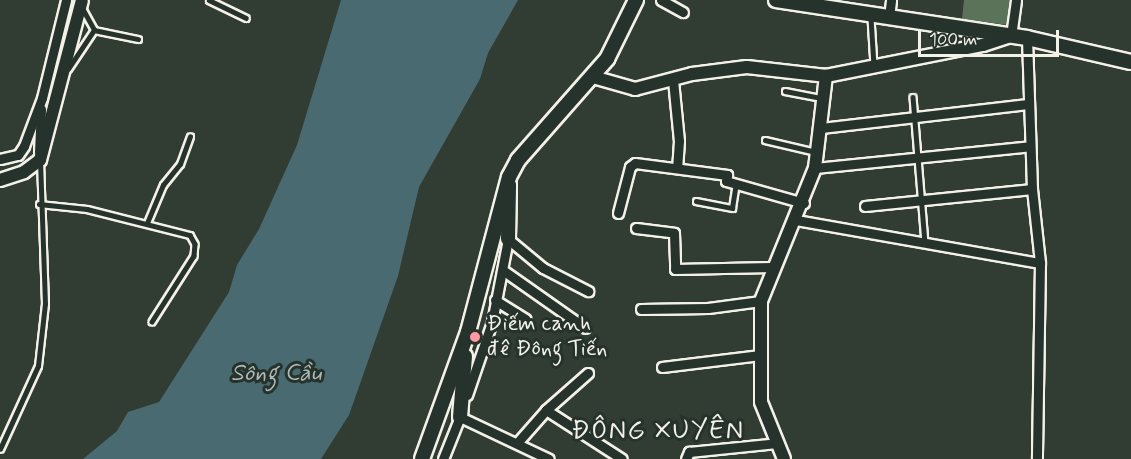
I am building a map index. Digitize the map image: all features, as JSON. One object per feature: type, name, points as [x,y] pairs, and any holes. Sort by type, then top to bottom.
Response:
[{"type":"main road","points":[[422,459],[468,332],[509,177],[518,160],[593,77],[614,47],[636,0]]},
{"type":"main road","points":[[776,0],[1027,38],[1131,62]]},
{"type":"main road","points":[[508,239],[509,177]]},
{"type":"main road","points":[[460,417],[468,332]]},
{"type":"street","points":[[0,159],[18,155],[42,98],[66,0]]},
{"type":"street","points":[[661,0],[683,12]]},
{"type":"street","points":[[889,17],[891,0]]},
{"type":"street","points":[[593,77],[635,89],[747,67],[826,76],[983,45],[1011,36],[1016,0]]},
{"type":"street","points":[[0,180],[24,172],[40,160],[83,2]]},
{"type":"street","points":[[1027,38],[1032,189],[1040,263],[1037,459]]},
{"type":"street","points":[[783,459],[763,414],[760,356],[761,301],[772,267],[804,203],[815,168],[819,153],[826,76]]},
{"type":"street","points":[[673,80],[679,141],[677,167]]},
{"type":"street","points":[[40,160],[42,98]]},
{"type":"street","points":[[821,128],[1028,104]]},
{"type":"street","points":[[815,168],[1030,146]]},
{"type":"street","points":[[618,213],[630,167],[635,163],[727,175],[726,181],[804,203]]},
{"type":"street","points":[[865,206],[1032,189]]},
{"type":"street","points":[[796,220],[1040,263]]},
{"type":"street","points":[[636,228],[674,233],[675,269],[772,267]]},
{"type":"street","points":[[443,459],[460,417],[504,272],[508,239]]},
{"type":"street","points":[[508,239],[543,268],[588,291]]},
{"type":"street","points":[[504,272],[585,328]]},
{"type":"street","points":[[495,300],[526,319]]},
{"type":"street","points":[[641,309],[708,308],[761,301]]},
{"type":"street","points":[[662,367],[760,356]]},
{"type":"street","points":[[517,443],[546,410],[588,373]]},
{"type":"street","points":[[546,410],[622,459]]},
{"type":"street","points":[[460,417],[549,459]]},
{"type":"street","points":[[686,459],[688,452],[777,443]]},
{"type":"lane","points":[[208,0],[246,18]]},
{"type":"lane","points":[[83,2],[94,30]]},
{"type":"lane","points":[[870,15],[874,66]]},
{"type":"lane","points":[[94,30],[138,39]]},
{"type":"lane","points":[[63,76],[94,30]]},
{"type":"lane","points":[[785,91],[824,98]]},
{"type":"lane","points":[[913,97],[926,244]]},
{"type":"lane","points":[[147,223],[162,188],[180,164],[190,137]]},
{"type":"lane","points":[[765,140],[819,153]]},
{"type":"lane","points":[[0,449],[39,366],[45,304],[39,204],[40,160]]},
{"type":"lane","points":[[696,201],[732,208],[736,183]]},
{"type":"lane","points":[[39,204],[87,209],[190,235],[195,244],[194,256],[152,322]]},
{"type":"green space","points":[[964,0],[1012,0],[1008,25],[962,19]]},
{"type":"water","name":"Sông Cầu","points":[[341,0],[518,0],[488,53],[480,79],[419,187],[398,276],[349,415],[321,459],[83,459],[117,431],[128,412],[159,402],[229,292],[237,265],[259,229],[297,145]]},
{"type":"place","name":"Điếm canh đê Đông Tiến","points":[[475,337]]},
{"type":"district","name":"ĐÔNG XUYÊN","points":[[658,432]]}]
